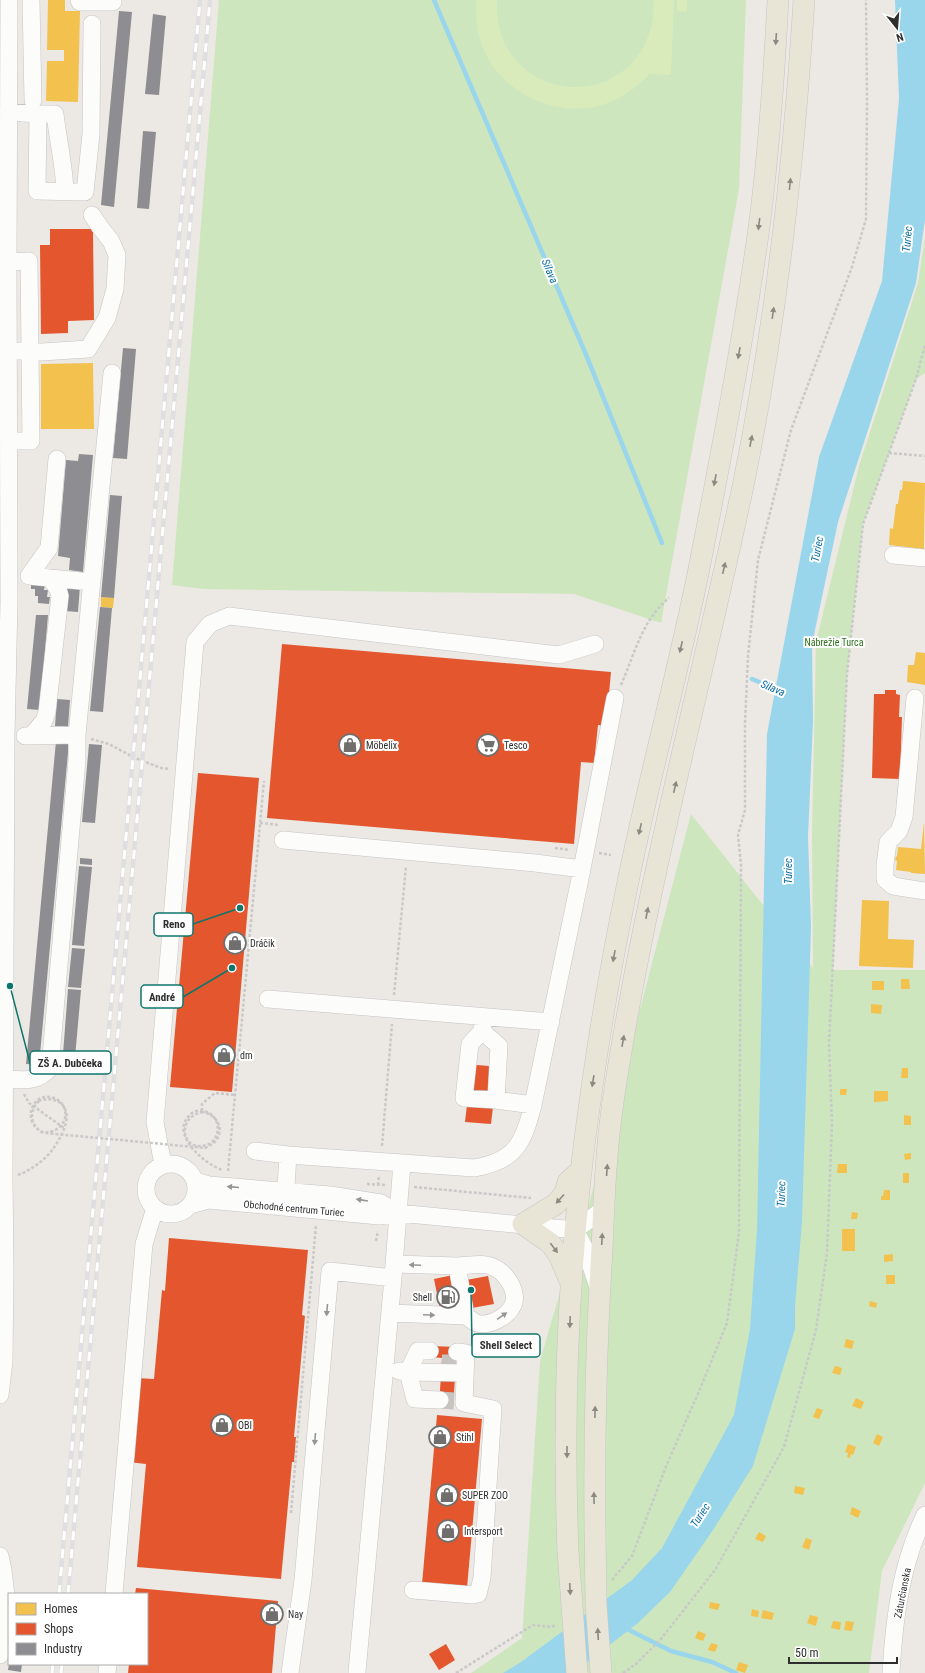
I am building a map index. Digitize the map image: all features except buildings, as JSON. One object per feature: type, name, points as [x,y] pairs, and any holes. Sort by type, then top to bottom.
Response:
[{"type":"main road","points":[[577,1673],[568,1550],[567,1406],[571,1283],[575,1230],[590,1096],[629,876],[698,572],[740,346],[759,227],[772,107],[778,0]]},
{"type":"main road","points":[[601,1673],[596,1603],[595,1378],[604,1209],[614,1098],[653,884],[743,485],[768,348],[788,203],[798,105],[804,0]]},
{"type":"main road","points":[[571,1283],[558,1255],[550,1244],[523,1224],[556,1204],[565,1193],[568,1182],[582,1168]]},
{"type":"street","points":[[0,1395],[4,1361],[11,1079],[2,995],[5,601],[9,577],[6,450],[8,351],[4,262],[9,0]]},
{"type":"street","points":[[31,0],[36,107],[37,191],[85,192],[91,134],[92,24]]},
{"type":"street","points":[[79,0],[80,2],[113,2]]},
{"type":"street","points":[[8,112],[36,107],[55,114],[59,148],[64,167],[65,192]]},
{"type":"street","points":[[8,351],[42,352],[88,349],[107,318],[115,289],[118,255],[111,241],[92,215]]},
{"type":"street","points":[[4,262],[29,261],[31,441],[6,450]]},
{"type":"street","points":[[11,1079],[36,1078],[44,1074],[50,1068],[75,775],[77,735],[112,373]]},
{"type":"street","points":[[29,576],[49,548],[57,459]]},
{"type":"street","points":[[893,555],[925,558]]},
{"type":"street","points":[[9,577],[29,576],[91,582]]},
{"type":"street","points":[[31,736],[44,721],[48,712],[60,596],[58,589],[50,578]]},
{"type":"street","points":[[164,1165],[155,1122],[195,642],[210,624],[229,616],[559,655],[595,644]]},
{"type":"street","points":[[255,1151],[474,1168],[498,1162],[514,1150],[526,1133],[533,1105],[582,869],[615,698]]},
{"type":"street","points":[[915,698],[904,817],[900,831],[888,842],[885,879],[893,886],[925,891]]},
{"type":"street","points":[[4,743],[31,736],[77,735]]},
{"type":"street","points":[[283,840],[582,869]]},
{"type":"street","points":[[268,999],[483,1024],[551,1022]]},
{"type":"street","points":[[483,1024],[470,1044],[464,1098],[533,1105]]},
{"type":"street","points":[[483,1024],[498,1046],[485,1099]]},
{"type":"street","points":[[286,1200],[288,1154]]},
{"type":"street","points":[[170,1163],[182,1166],[188,1170],[195,1180],[196,1194],[190,1205],[173,1214],[166,1213],[155,1208],[147,1197],[146,1184],[152,1172],[164,1165],[170,1163]]},
{"type":"street","points":[[357,1672],[394,1271],[402,1163]]},
{"type":"street","name":"Obchodné centrum Turiec","points":[[195,1180],[208,1185],[379,1216],[398,1212],[575,1230]]},
{"type":"street","name":"Obchodné centrum Turiec","points":[[190,1205],[208,1200],[286,1200]]},
{"type":"street","points":[[114,1593],[144,1244],[155,1208]]},
{"type":"street","points":[[599,1292],[586,1251],[575,1230],[604,1209]]},
{"type":"street","points":[[290,1673],[303,1580],[330,1271],[394,1271],[485,1265],[502,1272],[509,1281],[514,1292],[514,1302],[511,1309],[495,1321],[477,1323],[466,1316],[390,1313]]},
{"type":"street","points":[[456,1266],[466,1316]]},
{"type":"street","points":[[385,1370],[453,1361]]},
{"type":"street","points":[[410,1367],[453,1361]]},
{"type":"street","points":[[453,1361],[453,1396]]},
{"type":"street","points":[[410,1367],[412,1388],[415,1399],[453,1396],[493,1409],[482,1578],[478,1594],[473,1595],[413,1590]]},
{"type":"street","name":"Záturčianska","points":[[892,1673],[893,1641],[900,1592],[914,1538],[925,1515]]},
{"type":"street","points":[[0,1556],[6,1596],[0,1655]]},
{"type":"path","points":[[687,1417],[727,1323],[739,1232],[741,865],[738,835],[745,810],[745,723],[748,656],[758,560],[791,430],[852,267],[866,219],[866,0]]},
{"type":"path","points":[[625,1673],[636,1664],[660,1639],[715,1570],[784,1447],[816,1330],[827,1254],[832,1123],[829,1043],[847,674],[863,524],[916,379],[925,345]]},
{"type":"path","points":[[889,453],[925,456]]},
{"type":"path","points":[[615,698],[646,624],[658,607],[669,598]]},
{"type":"path","points":[[77,735],[109,744],[133,757],[154,765]]},
{"type":"path","points":[[228,1171],[264,781]]},
{"type":"path","points":[[11,1079],[18,1085],[29,1103],[64,1128]]},
{"type":"path","points":[[202,1111],[202,1104],[215,1093],[235,1095]]},
{"type":"path","points":[[16,1176],[31,1170],[52,1150],[64,1128],[66,1123],[66,1112],[64,1107],[61,1102],[56,1100],[50,1098],[39,1101],[35,1106],[32,1111],[33,1123],[41,1132],[49,1133],[61,1127],[65,1117],[63,1106],[59,1101],[48,1097],[38,1100],[31,1110],[30,1116],[34,1127],[40,1132],[45,1134],[205,1148],[215,1142],[220,1132],[219,1126],[217,1121],[214,1116],[203,1112],[192,1116],[185,1125],[184,1131],[187,1138],[193,1144],[204,1146],[214,1140],[217,1135],[218,1124],[216,1119],[212,1115],[202,1111],[191,1114],[187,1118],[183,1129],[184,1136],[202,1158],[217,1168],[235,1172]]},
{"type":"path","points":[[363,1183],[536,1199]]},
{"type":"path","points":[[291,1513],[316,1222]]},
{"type":"green space","points":[[219,0],[746,0],[739,189],[661,623],[574,594],[203,589],[172,585]]},
{"type":"green space","points":[[476,0],[497,0],[501,34],[516,60],[538,78],[564,86],[592,85],[617,75],[639,55],[652,24],[654,0],[674,0],[671,75],[650,74],[635,88],[618,99],[605,104],[586,108],[567,108],[548,105],[531,98],[514,88],[500,75],[489,60],[478,32]]},
{"type":"green space","points":[[677,0],[687,0],[687,12],[677,11]]},
{"type":"green space","name":"Nábrežie Turca","points":[[925,237],[925,373],[916,379],[863,524],[847,674],[833,970],[925,970],[925,1483],[882,1571],[869,1673],[471,1673],[522,1638],[540,1361],[582,1217],[589,1204],[691,814],[813,968],[812,836],[816,642],[859,466],[918,283]]},
{"type":"water","name":"Turiec","points":[[895,0],[925,0],[925,220],[916,283],[838,522],[812,644],[813,721],[808,837],[811,927],[802,1222],[795,1307],[795,1329],[753,1466],[713,1530],[670,1592],[638,1623],[573,1673],[503,1673],[521,1662],[632,1580],[662,1548],[734,1415],[750,1329],[757,1230],[767,734],[819,457],[882,281],[899,99]]},
{"type":"waterway","name":"Silava","points":[[434,0],[587,357],[662,543]]},
{"type":"waterway","name":"Silava","points":[[752,679],[780,691]]},
{"type":"waterway","points":[[623,1627],[671,1651],[712,1662],[736,1673]]},
{"type":"tunnel","points":[[442,1363],[456,1363]]},
{"type":"tunnel","points":[[440,1400],[454,1401]]},
{"type":"railway","points":[[59,1593],[200,0]]},
{"type":"railway","points":[[68,1593],[210,0]]},
{"type":"railway","points":[[52,1673],[53,1665]]},
{"type":"railway","points":[[61,1673],[62,1665]]},
{"type":"place","name":"Möbelix","points":[[350,745]]},
{"type":"place","name":"Tesco","points":[[488,745]]},
{"type":"place","name":"Reno","points":[[240,908]]},
{"type":"place","name":"Dráčik","points":[[235,943]]},
{"type":"place","name":"André","points":[[232,968]]},
{"type":"place","name":"ZŠ A. Dubčeka","points":[[10,986]]},
{"type":"place","name":"dm","points":[[224,1055]]},
{"type":"place","name":"Shell Select","points":[[471,1290]]},
{"type":"place","name":"Shell","points":[[448,1297]]},
{"type":"place","name":"OBI","points":[[222,1425]]},
{"type":"place","name":"Stihl","points":[[440,1437]]},
{"type":"place","name":"SUPER ZOO","points":[[447,1495]]},
{"type":"place","name":"Intersport","points":[[448,1531]]},
{"type":"place","name":"Nay","points":[[272,1614]]}]
